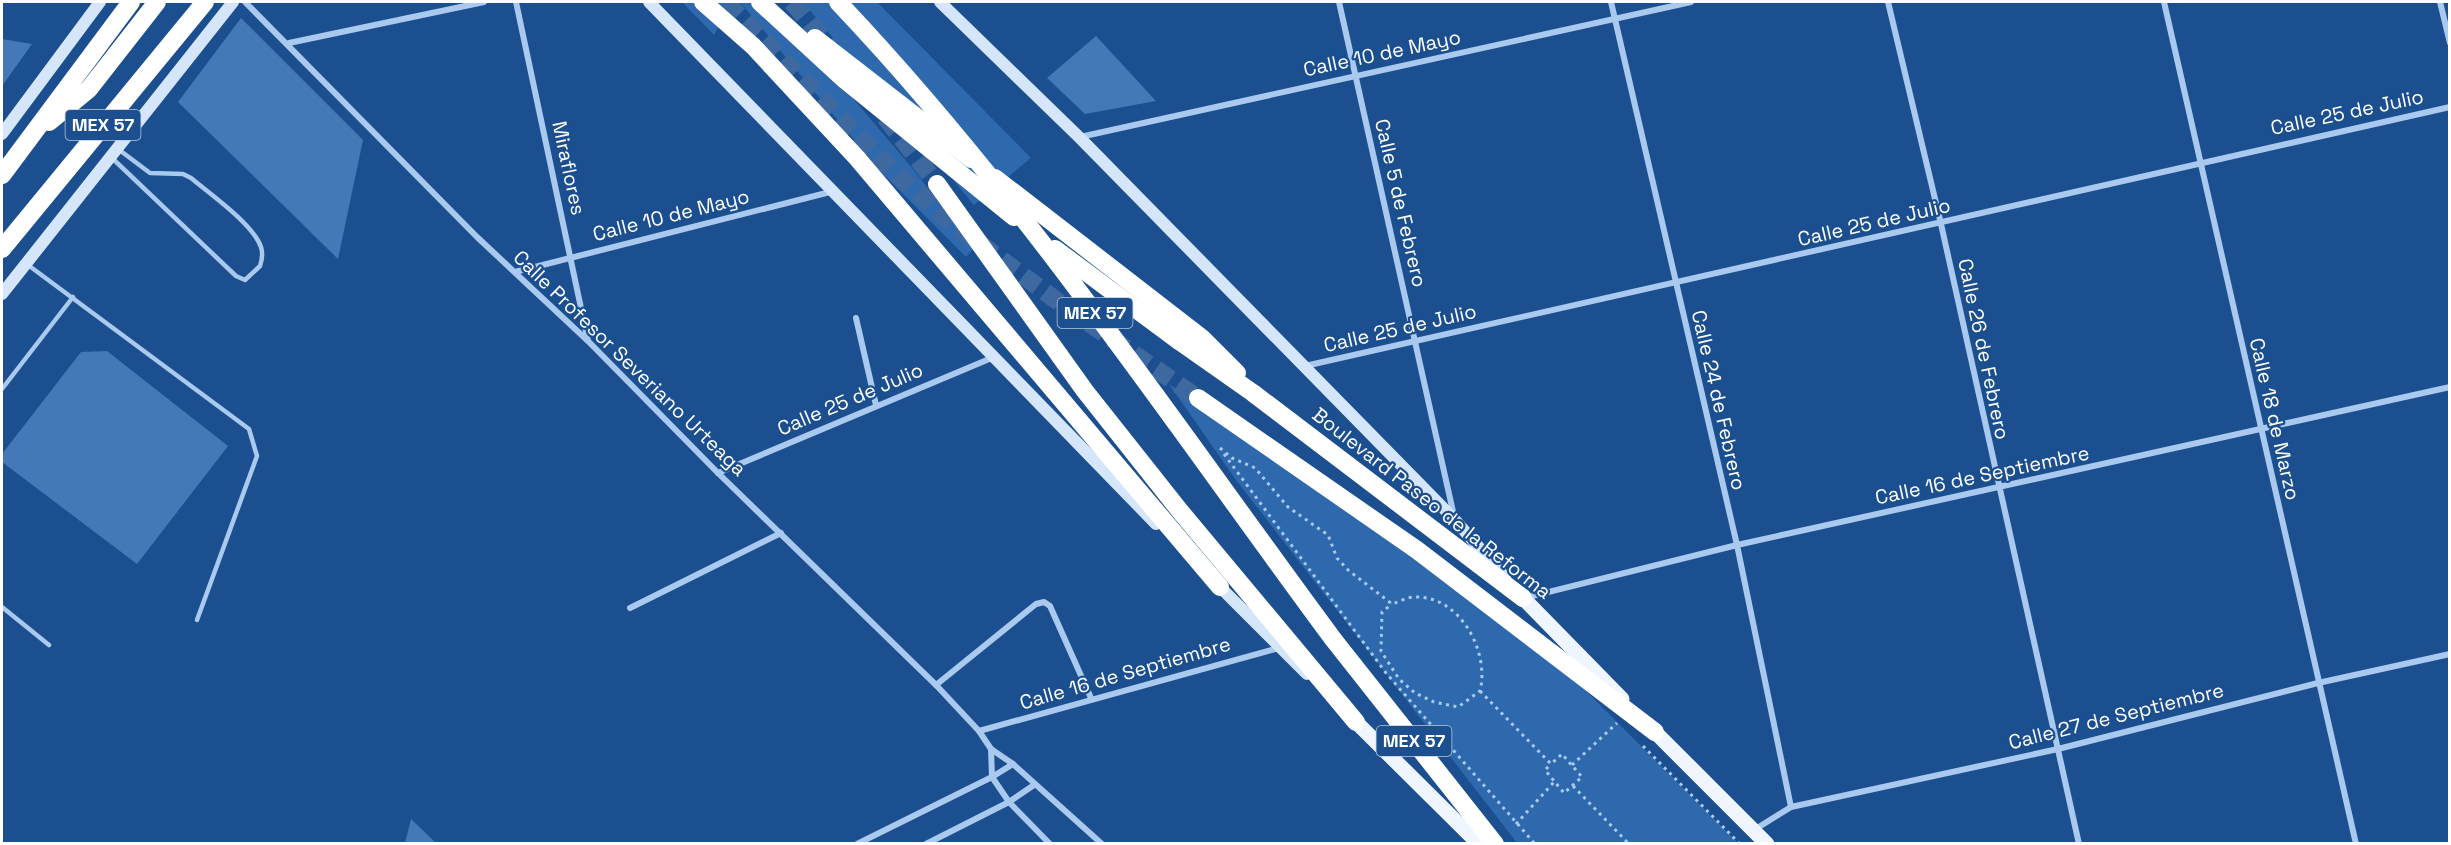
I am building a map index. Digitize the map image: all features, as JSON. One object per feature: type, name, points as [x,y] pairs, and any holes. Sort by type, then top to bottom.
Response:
[{"type":"highway","name":"MEX 57","points":[[2,175],[131,2]]},
{"type":"highway","points":[[33,134],[89,89],[157,2]]},
{"type":"highway","name":"MEX 57","points":[[2,249],[205,2]]},
{"type":"highway","points":[[703,2],[753,46],[907,214],[1220,587]]},
{"type":"highway","name":"Boulevard Paseo de la Reforma","points":[[760,2],[844,80],[1104,287],[1253,393],[1523,598]]},
{"type":"highway","points":[[776,2],[818,41],[1218,352],[1253,393]]},
{"type":"highway","name":"MEX 57","points":[[838,2],[932,103],[1027,221],[1333,639],[1495,843]]},
{"type":"highway","points":[[938,183],[1092,401],[1180,511],[1356,722]]},
{"type":"highway","points":[[1198,398],[1417,550],[1655,732]]},
{"type":"main road","points":[[2,134],[100,2]]},
{"type":"main road","points":[[2,294],[233,2]]},
{"type":"main road","points":[[649,2],[836,191],[1126,493],[1479,843]]},
{"type":"main road","points":[[940,2],[1080,138],[1305,366],[1454,519],[1523,598]]},
{"type":"main road","name":"Boulevard Paseo de la Reforma","points":[[1523,598],[1767,843]]},
{"type":"street","name":"Calle Profesor Severiano Urteaga","points":[[245,2],[289,43],[515,273],[588,341],[718,473],[936,685],[979,731],[991,749],[1013,764],[1102,843]]},
{"type":"street","points":[[289,43],[484,2]]},
{"type":"street","name":"Miraflores","points":[[516,2],[588,341]]},
{"type":"street","name":"Calle 5 de Febrero","points":[[1339,2],[1454,519]]},
{"type":"street","name":"Calle 24 de Febrero","points":[[1611,2],[1737,545],[1791,807]]},
{"type":"street","name":"Calle 10 de Mayo","points":[[1080,138],[1691,2]]},
{"type":"street","name":"Calle 26 de Febrero","points":[[1888,2],[1941,224],[1998,489],[2079,843]]},
{"type":"street","name":"Calle 18 de Marzo","points":[[2164,2],[2356,843]]},
{"type":"street","points":[[2440,2],[2450,43]]},
{"type":"street","name":"Calle 25 de Julio","points":[[1305,366],[1941,224],[2200,162],[2450,107]]},
{"type":"street","name":"Calle 10 de Mayo","points":[[515,273],[836,191]]},
{"type":"street","points":[[856,318],[876,405]]},
{"type":"street","name":"Calle 25 de Julio","points":[[718,473],[996,356]]},
{"type":"street","name":"Calle 16 de Septiembre","points":[[1523,598],[1737,545],[2450,387]]},
{"type":"street","points":[[630,608],[781,533]]},
{"type":"street","points":[[936,685],[1036,604],[1044,602],[1050,606],[1091,698]]},
{"type":"street","name":"Calle 16 de Septiembre","points":[[979,731],[1091,698],[1280,648]]},
{"type":"street","name":"Calle 27 de Septiembre","points":[[1791,807],[2058,749],[2318,683],[2450,654]]},
{"type":"street","points":[[991,749],[992,777],[1009,802],[1050,843]]},
{"type":"street","points":[[857,843],[992,777],[1013,764]]},
{"type":"street","points":[[926,843],[1009,802],[1034,785]]},
{"type":"street","points":[[1754,831],[1791,807]]},
{"type":"lane","points":[[114,152],[150,173],[183,174],[191,178],[239,219],[254,237],[261,247],[260,266],[246,280],[236,276],[114,152]]},
{"type":"lane","points":[[26,264],[240,420],[249,429],[257,456],[197,620]]},
{"type":"lane","points":[[2,389],[73,297]]},
{"type":"lane","points":[[2,608],[49,645]]},
{"type":"path","points":[[1392,604],[1348,570],[1337,558],[1328,535],[1288,507],[1255,468],[1232,458],[1220,448],[1386,673],[1535,843]]},
{"type":"path","points":[[1414,597],[1432,601],[1448,609],[1469,628],[1482,656],[1484,678],[1480,691],[1458,706],[1434,702],[1415,693],[1399,679],[1381,651],[1382,612],[1392,604],[1414,597]]},
{"type":"path","points":[[1480,691],[1551,764]]},
{"type":"path","points":[[1572,765],[1618,722],[1626,730]]},
{"type":"path","points":[[1634,738],[1740,843]]},
{"type":"path","points":[[1562,754],[1582,777],[1564,793],[1545,770],[1551,764],[1562,754]]},
{"type":"path","points":[[1516,824],[1554,782]]},
{"type":"path","points":[[1573,786],[1629,843]]},
{"type":"shaded area","points":[[682,2],[734,2],[714,35]]},
{"type":"shaded area","points":[[740,2],[771,2],[913,169],[974,248],[966,257],[879,170]]},
{"type":"shaded area","points":[[803,2],[877,2],[1031,158],[974,205]]},
{"type":"shaded area","points":[[1169,384],[1412,551],[1582,687],[1738,843],[1517,843],[1236,480]]},
{"type":"building","points":[[241,18],[363,140],[338,259],[178,102]]},
{"type":"building","points":[[1096,36],[1156,101],[1085,114],[1047,78]]},
{"type":"building","points":[[2,39],[32,44],[2,86]]},
{"type":"building","points":[[107,351],[228,446],[137,564],[2,462],[2,454],[81,352]]},
{"type":"building","points":[[411,819],[436,843],[405,843]]},
{"type":"tunnel","points":[[726,2],[892,170],[949,221],[1064,306],[1198,398]]},
{"type":"tunnel","points":[[792,2],[831,48]]},
{"type":"tunnel","points":[[885,117],[937,184]]}]
